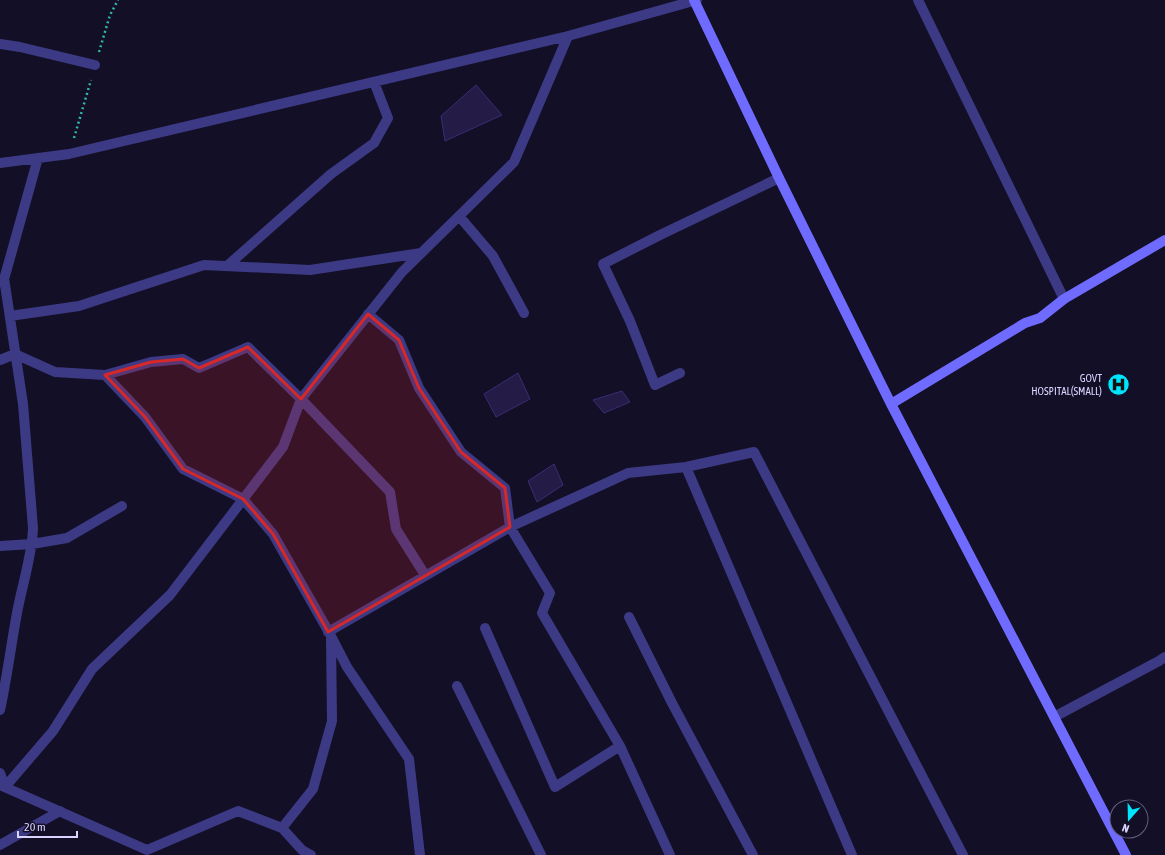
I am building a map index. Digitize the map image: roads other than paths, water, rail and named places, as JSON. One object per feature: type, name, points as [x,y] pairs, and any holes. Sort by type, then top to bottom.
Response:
[{"type":"main road","points":[[695,0],[779,178],[891,404],[1126,855]]},
{"type":"main road","points":[[891,404],[1025,323],[1040,318],[1064,299],[1165,240]]},
{"type":"street","points":[[0,162],[69,154],[568,36],[695,0]]},
{"type":"street","points":[[918,0],[1064,299]]},
{"type":"street","points":[[2,786],[53,731],[92,669],[170,595],[283,447],[301,399],[402,272],[514,162],[568,36]]},
{"type":"street","points":[[0,44],[20,46],[95,64]]},
{"type":"street","points":[[227,266],[331,174],[374,143],[388,118],[374,82]]},
{"type":"street","points":[[0,293],[38,158]]},
{"type":"street","points":[[680,373],[655,385],[630,321],[604,264],[660,235],[779,178]]},
{"type":"street","points":[[459,216],[493,256],[524,313]]},
{"type":"street","points":[[10,316],[79,306],[204,265],[310,270],[421,253]]},
{"type":"street","points":[[0,710],[17,613],[32,544],[33,528],[24,412],[4,278]]},
{"type":"street","points":[[368,314],[399,340],[419,388],[461,452],[505,488],[510,527],[550,593],[542,613],[620,746],[670,855]]},
{"type":"street","points":[[0,360],[15,354],[54,372],[105,375],[151,362],[183,359],[199,368],[248,347],[301,399],[390,492],[396,529],[425,575]]},
{"type":"street","points":[[105,375],[145,417],[183,469],[244,499],[273,534],[347,667],[409,759],[420,855]]},
{"type":"street","points":[[330,634],[425,575],[510,527],[628,473],[686,467],[754,452],[963,855]]},
{"type":"street","points":[[686,467],[852,855]]},
{"type":"street","points":[[0,546],[32,544],[67,538],[122,506]]},
{"type":"street","points":[[629,617],[672,703],[753,855]]},
{"type":"street","points":[[485,628],[555,787],[620,746]]},
{"type":"street","points":[[282,828],[313,789],[332,721],[330,634]]},
{"type":"street","points":[[1054,717],[1165,657]]},
{"type":"street","points":[[457,686],[541,855]]},
{"type":"street","points":[[0,773],[2,786]]},
{"type":"street","points":[[2,786],[60,811],[142,852],[238,811],[282,828],[302,853]]},
{"type":"street","points":[[0,845],[60,811]]},
{"type":"place","name":"GOVT HOSPITAL(SMALL)","points":[[1118,384]]}]
